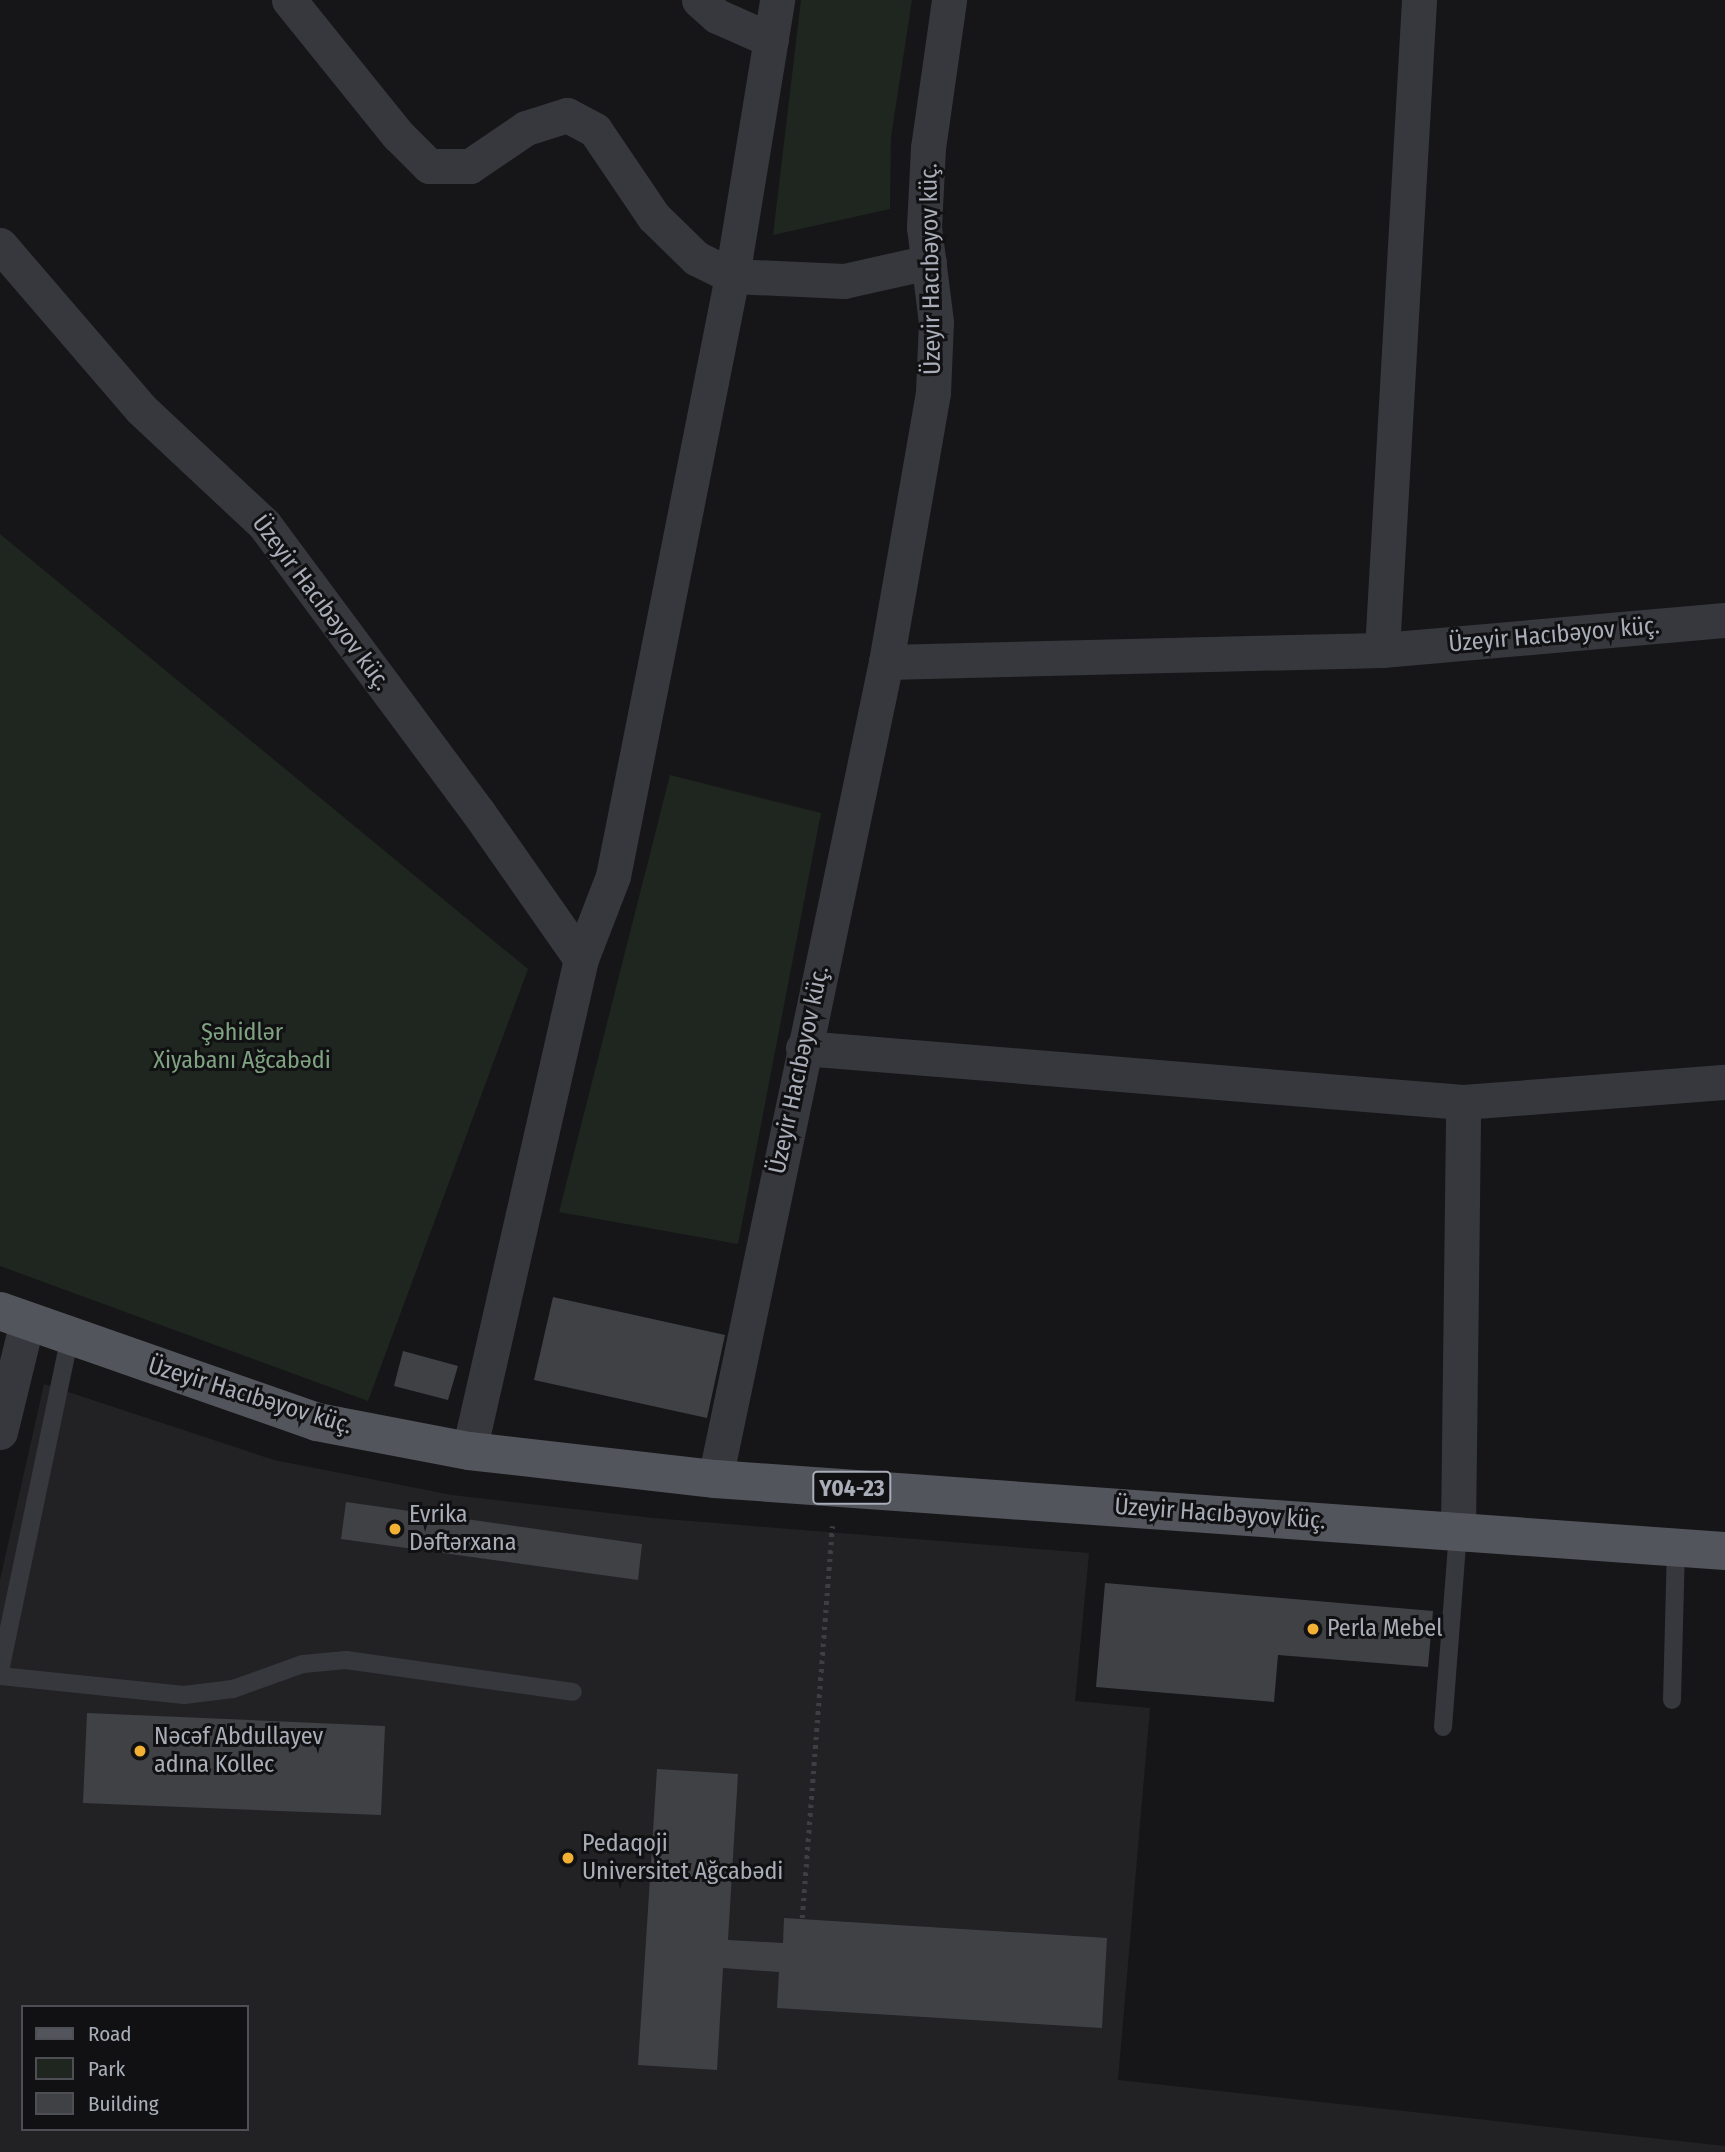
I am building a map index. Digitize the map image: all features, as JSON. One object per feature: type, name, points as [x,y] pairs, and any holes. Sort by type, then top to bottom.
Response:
[{"type":"main road","name":"Üzeyir Hacıbəyov küç.","points":[[14,1316],[317,1422],[469,1451],[715,1479],[1725,1550]]},
{"type":"street","points":[[289,0],[398,135],[429,166],[470,166],[526,128],[567,115],[595,130],[654,217],[696,258],[732,276],[844,281],[929,262]]},
{"type":"street","points":[[699,0],[717,16],[771,40]]},
{"type":"street","points":[[469,1451],[581,960],[613,876],[732,276],[777,0]]},
{"type":"street","name":"Üzeyir Hacıbəyov küç.","points":[[715,1479],[803,1048],[886,662],[933,393],[936,323],[924,227],[928,148],[949,0]]},
{"type":"street","points":[[1382,650],[1419,0]]},
{"type":"street","name":"Üzeyir Hacıbəyov küç.","points":[[0,245],[141,409],[264,524],[478,812],[581,960]]},
{"type":"street","name":"Üzeyir Hacıbəyov küç.","points":[[886,662],[1382,650],[1725,620]]},
{"type":"street","points":[[803,1048],[1463,1102],[1725,1082]]},
{"type":"street","points":[[1458,1531],[1463,1102]]},
{"type":"street","points":[[0,1432],[14,1316]]},
{"type":"lane","points":[[70,1337],[0,1673],[184,1695],[233,1689],[303,1664],[345,1660],[573,1692]]},
{"type":"lane","points":[[1443,1727],[1458,1531]]},
{"type":"lane","points":[[1672,1700],[1676,1547]]},
{"type":"path","points":[[802,1919],[835,1487]]},
{"type":"shaded area","name":"Pedaqoji Universitet Ağcabədi","points":[[44,1384],[274,1460],[452,1495],[653,1518],[1089,1553],[1075,1701],[1150,1708],[1118,2080],[1725,2146],[1725,2152],[0,2152],[0,1580]]},
{"type":"green space","points":[[801,0],[912,0],[891,137],[890,209],[773,235]]},
{"type":"green space","name":"Şəhidlər Xiyabanı Ağcabədi","points":[[0,534],[528,969],[368,1401],[0,1266]]},
{"type":"green space","points":[[670,775],[821,813],[738,1244],[559,1212]]},
{"type":"building","points":[[553,1297],[725,1335],[707,1418],[534,1380]]},
{"type":"building","points":[[403,1351],[458,1366],[448,1400],[394,1386]]},
{"type":"building","points":[[346,1502],[642,1544],[638,1580],[341,1539]]},
{"type":"building","points":[[1105,1583],[1433,1611],[1428,1667],[1278,1655],[1274,1702],[1096,1687]]},
{"type":"building","points":[[87,1713],[385,1726],[381,1815],[83,1803]]},
{"type":"building","points":[[657,1769],[738,1774],[728,1940],[783,1943],[784,1918],[1107,1938],[1102,2028],[777,2008],[779,1972],[723,1968],[717,2070],[638,2065]]},
{"type":"place","name":"Evrika Dəftərxana","points":[[395,1529]]},
{"type":"place","name":"Perla Mebel","points":[[1313,1629]]},
{"type":"place","name":"Nəcəf Abdullayev adına Kollec","points":[[140,1751]]},
{"type":"place","name":"Pedaqoji Universitet Ağcabədi","points":[[568,1858]]}]
